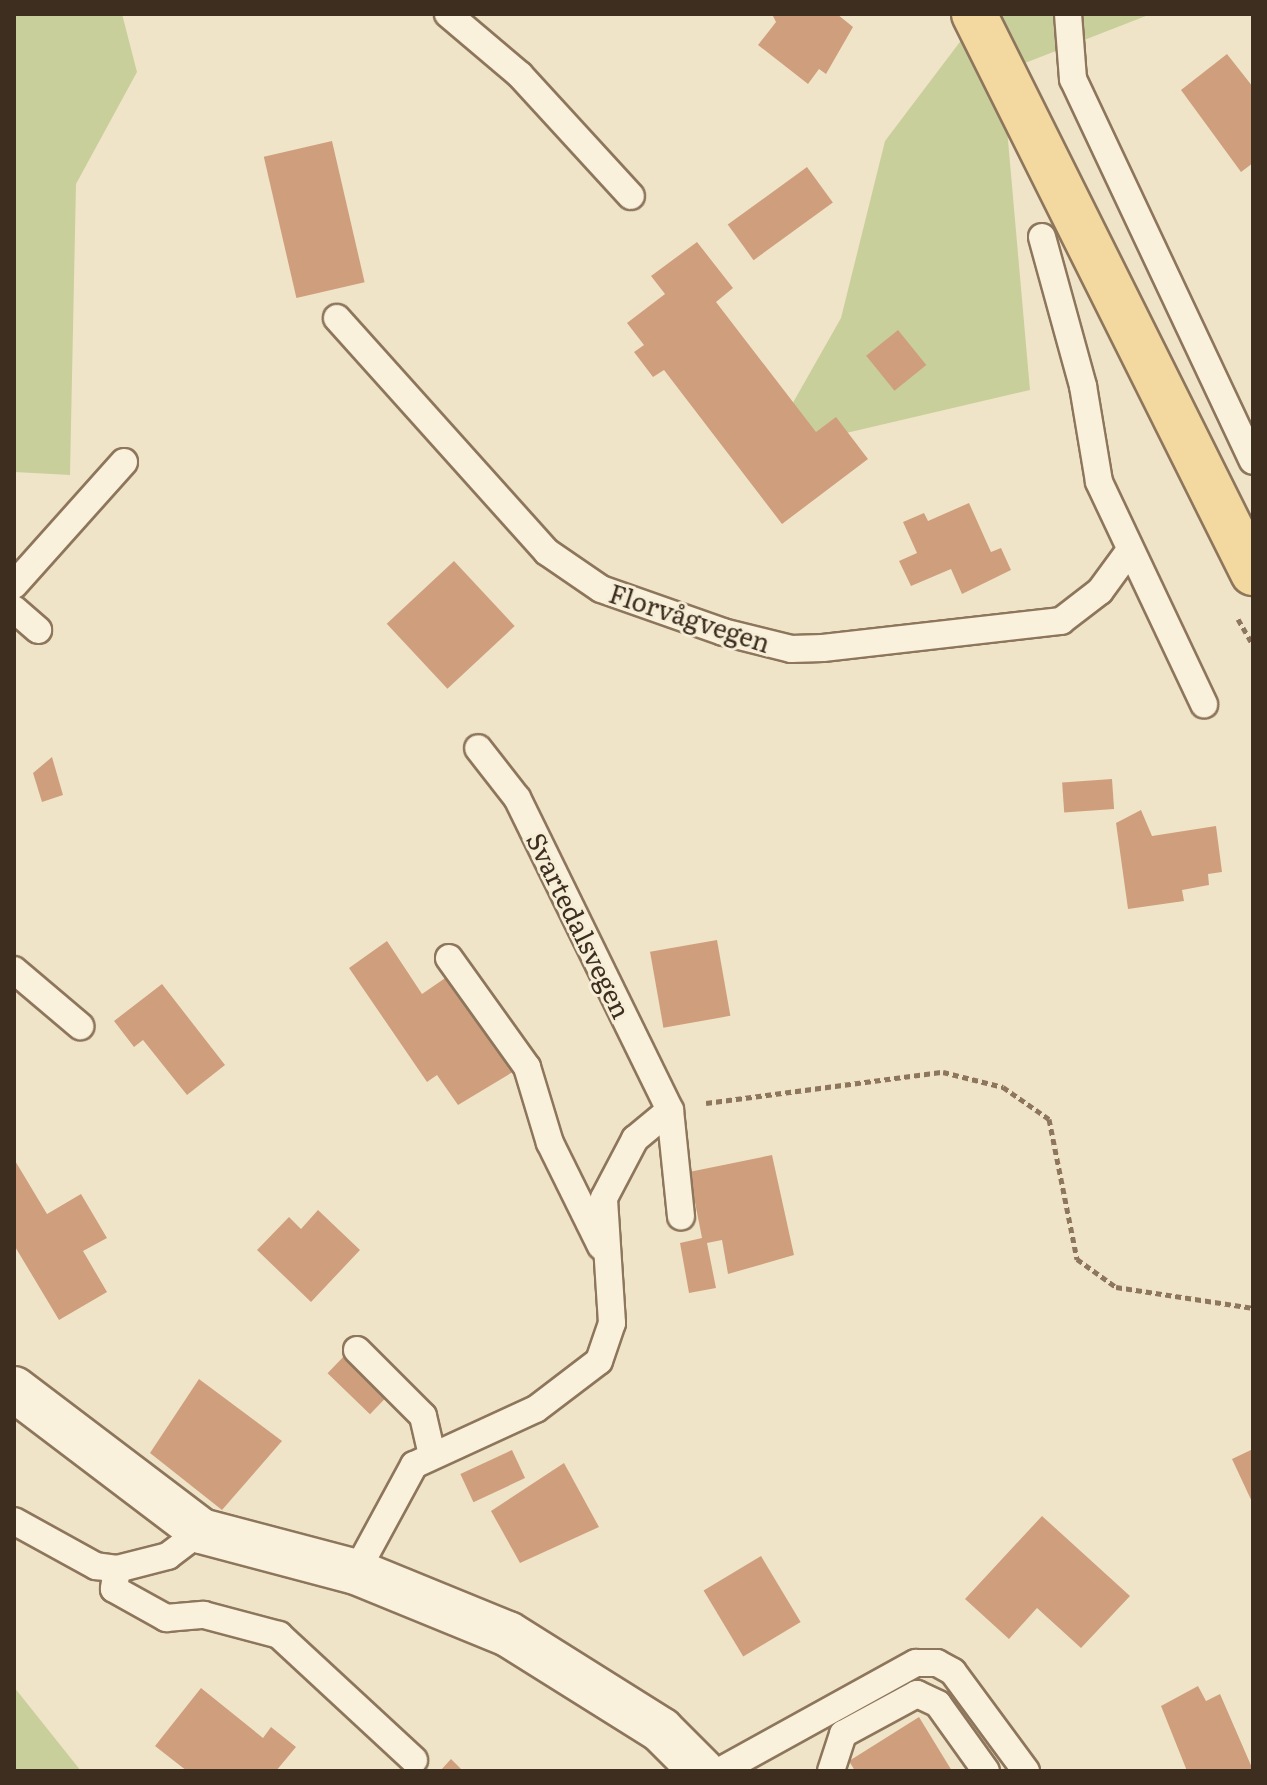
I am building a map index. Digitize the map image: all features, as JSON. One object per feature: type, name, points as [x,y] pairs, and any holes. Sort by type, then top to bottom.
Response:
[{"type":"main road","points":[[974,14],[1247,545]]},
{"type":"street","points":[[14,1389],[201,1531],[356,1572],[432,1599],[569,1668],[661,1730],[702,1771]]},
{"type":"lane","points":[[448,14],[520,75],[631,196]]},
{"type":"lane","points":[[1068,14],[1073,79],[1253,461]]},
{"type":"lane","points":[[1042,237],[1083,386],[1099,482],[1127,554],[1204,704]]},
{"type":"lane","name":"Florvågvegen","points":[[337,318],[547,552],[601,589],[723,632],[812,649],[1061,621],[1100,591],[1127,554]]},
{"type":"lane","points":[[14,585],[124,462]]},
{"type":"lane","points":[[14,609],[38,630]]},
{"type":"lane","name":"Svartedalsvegen","points":[[478,748],[517,798],[670,1110],[681,1216]]},
{"type":"lane","points":[[449,958],[527,1067],[550,1143],[604,1252]]},
{"type":"lane","points":[[14,970],[80,1026]]},
{"type":"lane","points":[[356,1572],[403,1480],[432,1454],[536,1409],[599,1361],[612,1323],[604,1252],[604,1198],[611,1176],[635,1139],[670,1110]]},
{"type":"lane","points":[[357,1350],[423,1416],[432,1454]]},
{"type":"lane","points":[[14,1521],[96,1566],[117,1569],[168,1556],[201,1531]]},
{"type":"lane","points":[[117,1569],[114,1589],[166,1618],[204,1615],[279,1635],[414,1760]]},
{"type":"lane","points":[[720,1771],[916,1663],[953,1672],[1026,1771]]},
{"type":"lane","points":[[831,1771],[843,1734],[917,1694],[938,1704],[986,1771]]},
{"type":"path","points":[[670,1110],[943,1072],[1003,1087],[1049,1119],[1077,1259],[1116,1287],[1253,1308]]},
{"type":"green space","points":[[14,14],[122,14],[137,72],[76,184],[70,475],[14,472]]},
{"type":"green space","points":[[981,14],[1151,14],[1002,72],[1030,390],[765,452],[841,318],[885,141]]},
{"type":"green space","points":[[14,1687],[81,1771],[14,1771]]},
{"type":"building","points":[[772,14],[837,14],[853,27],[826,74],[819,69],[808,84],[758,45],[776,22]]},
{"type":"building","points":[[1227,54],[1253,87],[1253,163],[1241,172],[1181,90]]},
{"type":"building","points":[[332,141],[365,282],[296,298],[264,157]]},
{"type":"building","points":[[807,167],[833,203],[754,260],[728,225]]},
{"type":"building","points":[[697,242],[733,288],[716,302],[816,432],[836,417],[868,459],[782,524],[664,370],[653,377],[634,352],[644,345],[627,323],[665,294],[651,276]]},
{"type":"building","points":[[898,330],[926,365],[894,391],[866,356]]},
{"type":"building","points":[[969,503],[991,552],[1001,548],[1011,570],[962,594],[951,569],[911,586],[899,561],[917,553],[903,522],[924,513],[928,521]]},
{"type":"building","points":[[454,561],[515,626],[447,689],[387,624]]},
{"type":"building","points":[[52,757],[63,795],[42,802],[33,773]]},
{"type":"building","points":[[1112,779],[1114,809],[1064,812],[1062,782]]},
{"type":"building","points":[[1141,810],[1152,836],[1216,826],[1222,872],[1208,874],[1209,885],[1182,890],[1184,901],[1128,909],[1116,823]]},
{"type":"building","points":[[717,940],[730,1016],[663,1028],[650,952]]},
{"type":"building","points":[[387,941],[422,994],[454,972],[521,1067],[458,1105],[437,1075],[427,1082],[349,968]]},
{"type":"building","points":[[162,984],[225,1065],[187,1095],[143,1040],[134,1047],[114,1021]]},
{"type":"building","points":[[772,1155],[794,1255],[728,1274],[722,1240],[707,1243],[716,1288],[689,1293],[680,1243],[702,1238],[689,1172]]},
{"type":"building","points":[[14,1159],[47,1214],[81,1194],[107,1238],[83,1251],[107,1292],[59,1320],[14,1245]]},
{"type":"building","points":[[318,1210],[360,1250],[311,1302],[257,1250],[289,1217],[301,1229]]},
{"type":"building","points":[[347,1353],[389,1394],[370,1414],[328,1373]]},
{"type":"building","points":[[199,1379],[282,1441],[222,1510],[150,1453]]},
{"type":"building","points":[[1253,1449],[1253,1504],[1232,1459]]},
{"type":"building","points":[[512,1450],[525,1478],[473,1502],[460,1474]]},
{"type":"building","points":[[564,1463],[599,1527],[520,1563],[491,1511]]},
{"type":"building","points":[[1042,1516],[1130,1596],[1081,1648],[1037,1608],[1009,1639],[965,1599]]},
{"type":"building","points":[[761,1556],[801,1622],[743,1657],[704,1591]]},
{"type":"building","points":[[1198,1686],[1206,1701],[1220,1694],[1253,1770],[1187,1771],[1161,1706]]},
{"type":"building","points":[[201,1688],[263,1738],[271,1727],[296,1747],[276,1771],[187,1771],[155,1746]]},
{"type":"building","points":[[919,1717],[952,1771],[855,1771],[849,1761]]},
{"type":"building","points":[[451,1759],[463,1771],[440,1771]]}]
